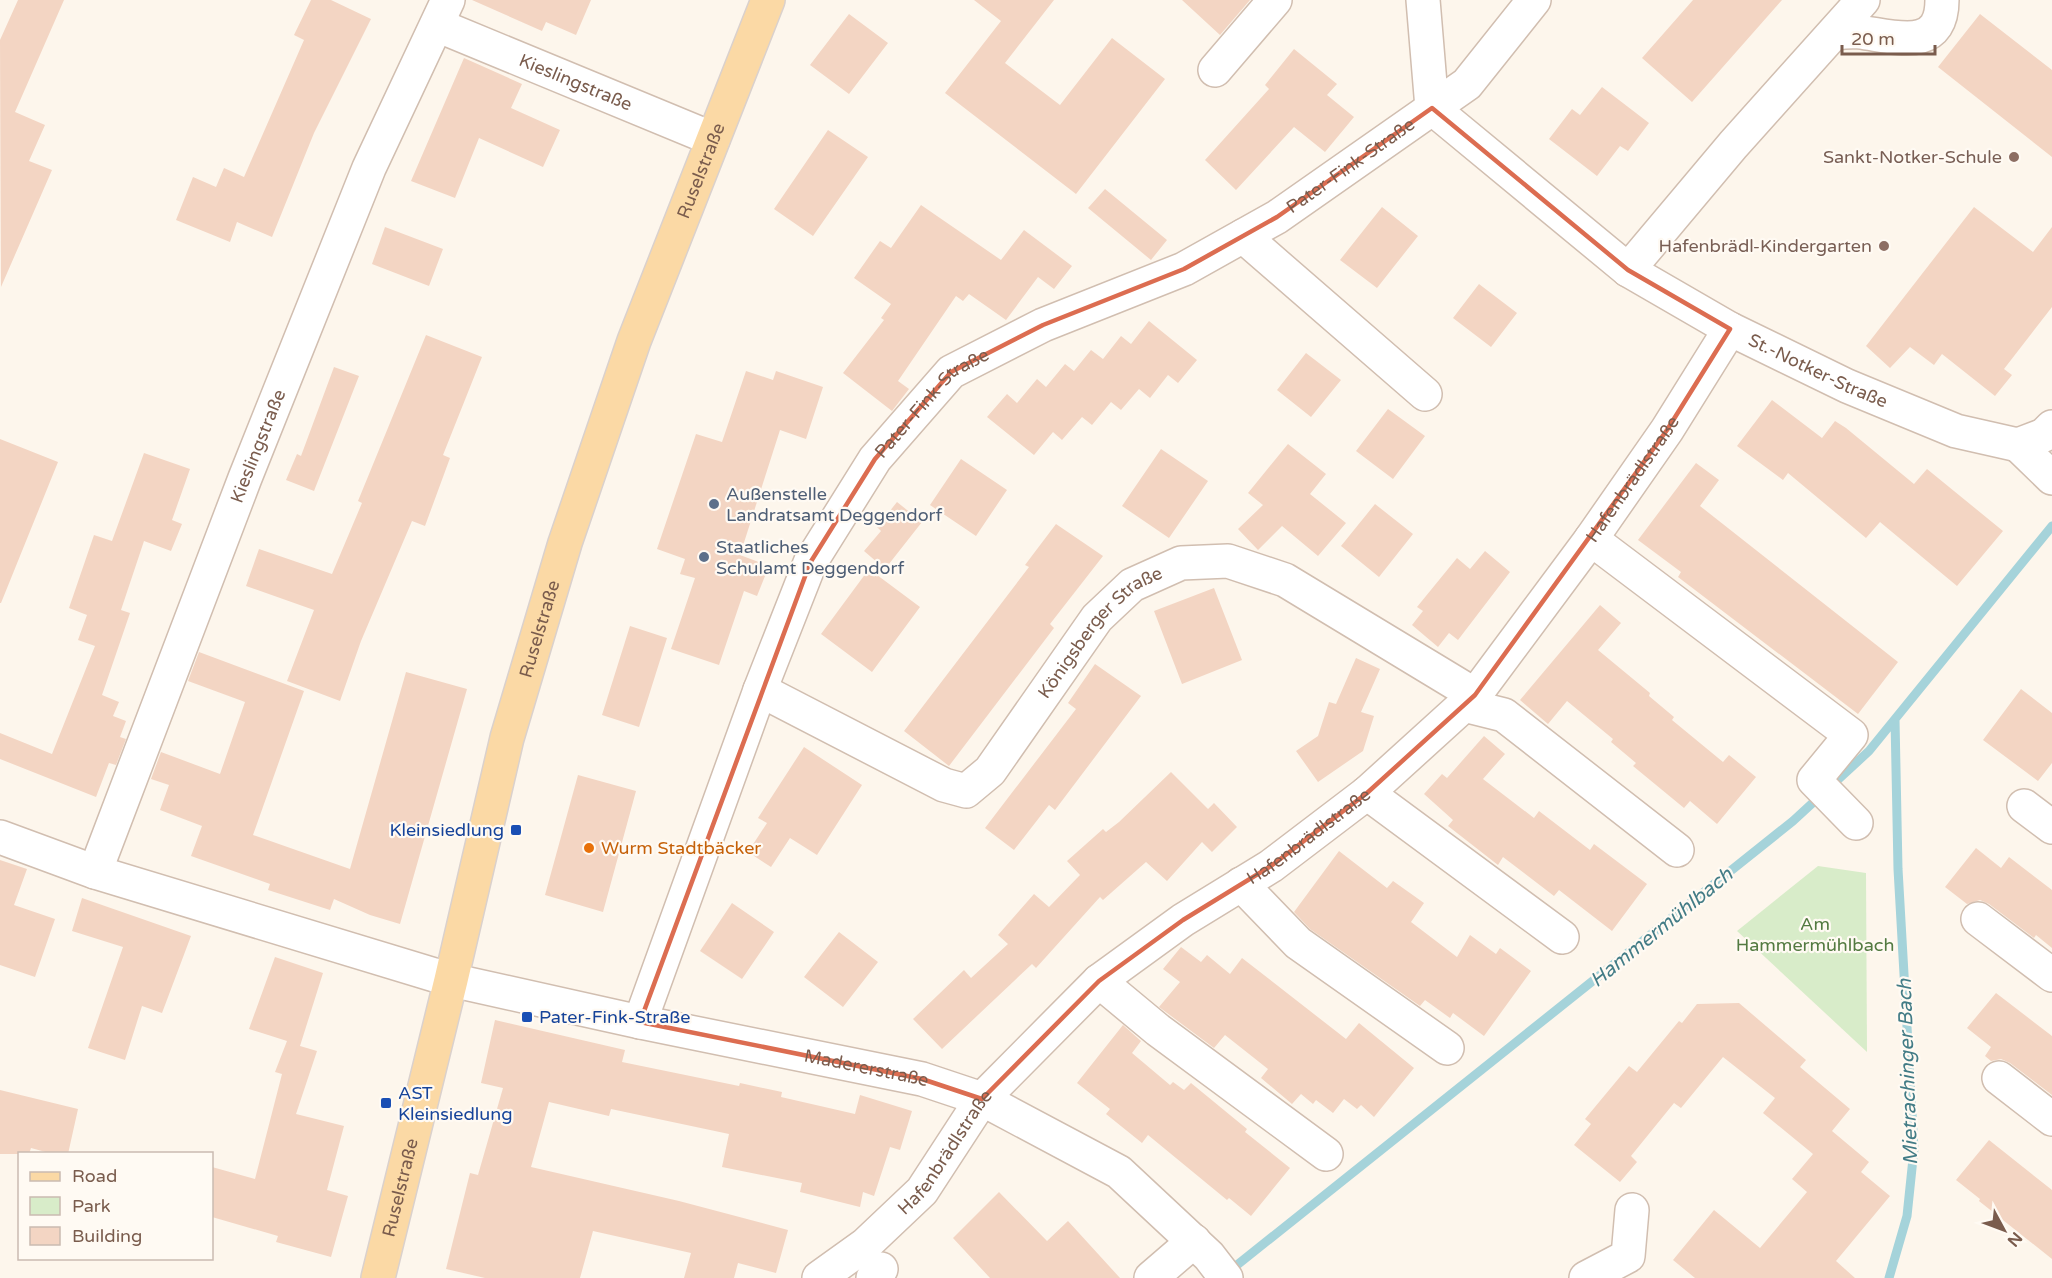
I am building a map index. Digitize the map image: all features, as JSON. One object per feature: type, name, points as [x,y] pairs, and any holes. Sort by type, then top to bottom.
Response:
[{"type":"main road","name":"Ruselstraße","points":[[378,1278],[452,980],[507,738],[566,543],[634,341],[768,0]]},
{"type":"street","points":[[1215,70],[1275,0]]},
{"type":"street","points":[[1423,0],[1432,108]]},
{"type":"street","name":"Pater-Fink-Straße","points":[[640,1022],[760,690],[810,563],[875,459],[951,372],[1043,325],[1184,269],[1277,217],[1467,84],[1534,0]]},
{"type":"street","points":[[1628,270],[1733,145],[1863,0]]},
{"type":"street","points":[[1835,33],[1856,31],[1893,39],[1918,38],[1930,32],[1937,22],[1942,0]]},
{"type":"street","name":"Kieslingstraße","points":[[95,872],[245,478],[365,178],[442,13],[713,139]]},
{"type":"street","name":"St.-Notker-Straße","points":[[1432,108],[1628,270],[1730,329],[1847,386],[1956,431],[2018,446],[2052,478]]},
{"type":"street","points":[[1243,236],[1425,394]]},
{"type":"street","name":"Hafenbrädlstraße","points":[[819,1278],[865,1245],[921,1191],[982,1099],[1099,981],[1183,920],[1271,866],[1367,793],[1469,700],[1591,539],[1667,430],[1730,329]]},
{"type":"street","points":[[2018,446],[2044,435],[2052,427]]},
{"type":"street","points":[[1591,539],[1851,735],[1814,780],[1856,823]]},
{"type":"street","name":"Königsberger Straße","points":[[760,690],[944,785],[966,790],[990,771],[1097,618],[1132,585],[1181,563],[1228,561],[1285,580],[1469,700]]},
{"type":"street","points":[[1469,700],[1504,715],[1677,850]]},
{"type":"street","points":[[1367,793],[1562,937]]},
{"type":"street","points":[[2024,806],[2052,827]]},
{"type":"street","points":[[0,837],[95,872],[452,980]]},
{"type":"street","points":[[1241,884],[1298,944],[1447,1048]]},
{"type":"street","points":[[1978,919],[2052,975]]},
{"type":"street","name":"Madererstraße","points":[[452,980],[640,1022],[922,1079],[982,1099],[1119,1172],[1210,1258]]},
{"type":"street","points":[[1099,981],[1158,1030],[1326,1154]]},
{"type":"street","points":[[1999,1078],[2052,1119]]},
{"type":"street","points":[[1586,1278],[1628,1256],[1632,1210]]},
{"type":"street","points":[[1151,1278],[1210,1258]]},
{"type":"highlighted area","points":[[1432,108],[1628,270],[1730,329],[1667,430],[1475,695],[1367,793],[1271,866],[1183,920],[1099,981],[982,1099],[922,1079],[640,1022],[810,563],[875,459],[951,372],[1043,325],[1184,269],[1277,217]]},
{"type":"green space","name":"Am Hammermühlbach","points":[[1818,866],[1866,873],[1867,1052],[1737,931]]},
{"type":"building","points":[[18,0],[64,0],[15,112],[45,125],[29,161],[52,170],[1,287],[0,40]]},
{"type":"building","points":[[311,0],[331,0],[371,19],[314,133],[272,237],[237,222],[230,242],[176,220],[193,177],[216,187],[224,168],[244,177],[304,40],[294,35]]},
{"type":"building","points":[[472,0],[591,0],[576,35],[546,22],[542,31]]},
{"type":"building","points":[[974,0],[1054,0],[1005,63],[1060,105],[1112,38],[1165,79],[1076,194],[945,93],[1001,21]]},
{"type":"building","points":[[1182,0],[1250,0],[1220,35]]},
{"type":"building","points":[[1693,0],[1782,0],[1692,102],[1642,58]]},
{"type":"building","points":[[849,14],[888,43],[849,94],[810,65]]},
{"type":"building","points":[[1980,14],[2052,70],[2052,157],[1938,67]]},
{"type":"building","points":[[1294,49],[1337,84],[1327,95],[1354,117],[1325,152],[1294,127],[1236,190],[1205,160],[1269,89],[1265,85]]},
{"type":"building","points":[[464,58],[522,84],[511,108],[560,130],[543,167],[479,138],[455,198],[411,181]]},
{"type":"building","points":[[1602,87],[1649,123],[1628,151],[1620,146],[1597,176],[1549,139],[1572,109],[1580,115]]},
{"type":"building","points":[[828,130],[868,157],[813,236],[774,209]]},
{"type":"building","points":[[1105,189],[1167,240],[1151,260],[1088,208]]},
{"type":"building","points":[[921,205],[1001,260],[1024,230],[1072,266],[1054,289],[1038,277],[1006,320],[969,294],[963,301],[956,296],[898,381],[909,389],[892,411],[843,373],[884,320],[881,318],[891,304],[854,278],[880,241],[891,248]]},
{"type":"building","points":[[1382,207],[1418,236],[1377,288],[1340,260]]},
{"type":"building","points":[[1974,207],[2033,252],[2052,227],[2052,307],[2004,369],[2012,375],[1995,396],[1942,354],[1934,365],[1910,347],[1890,368],[1866,346]]},
{"type":"building","points":[[385,227],[443,249],[429,286],[372,264]]},
{"type":"building","points":[[1479,284],[1517,313],[1491,347],[1453,318]]},
{"type":"building","points":[[1149,321],[1197,360],[1178,383],[1168,375],[1150,398],[1139,389],[1121,410],[1111,402],[1092,425],[1082,417],[1062,440],[1053,432],[1034,455],[987,417],[1007,394],[1017,403],[1037,379],[1046,387],[1065,364],[1074,371],[1091,350],[1103,359],[1121,336],[1131,344]]},
{"type":"building","points":[[426,335],[482,357],[443,455],[450,458],[425,526],[412,521],[361,641],[340,701],[287,681],[314,610],[246,586],[259,549],[332,574],[362,503],[358,501]]},
{"type":"building","points":[[1306,353],[1341,380],[1311,417],[1277,390]]},
{"type":"building","points":[[334,367],[359,376],[314,491],[286,480],[297,454],[301,456]]},
{"type":"building","name":"Außenstelle Landratsamt Deggendorf","points":[[746,371],[773,380],[776,371],[823,387],[806,439],[780,430],[740,555],[769,566],[757,596],[744,591],[719,665],[671,649],[695,578],[680,574],[685,559],[657,549],[696,434],[722,442]]},
{"type":"building","points":[[1772,400],[1822,438],[1835,421],[1914,484],[1927,469],[2003,531],[1957,586],[1880,522],[1866,538],[1788,473],[1783,480],[1737,446]]},
{"type":"building","points":[[1388,409],[1425,436],[1393,479],[1356,451]]},
{"type":"building","points":[[0,439],[58,462],[1,603],[0,603]]},
{"type":"building","points":[[1288,444],[1326,474],[1310,494],[1346,523],[1318,556],[1282,526],[1258,550],[1238,529],[1263,505],[1248,493]]},
{"type":"building","points":[[1161,449],[1208,481],[1169,538],[1122,506]]},
{"type":"building","points":[[144,453],[190,469],[172,520],[182,524],[171,551],[144,541],[121,610],[130,613],[102,695],[119,702],[113,716],[126,721],[120,737],[126,739],[116,765],[109,763],[96,797],[0,759],[0,733],[52,754],[95,646],[78,640],[87,615],[69,608],[94,535],[112,541]]},
{"type":"building","points":[[961,459],[1007,490],[976,536],[930,505]]},
{"type":"building","points":[[1696,463],[1719,480],[1700,506],[1898,662],[1858,714],[1678,577],[1681,572],[1638,540]]},
{"type":"building","points":[[897,502],[922,522],[885,569],[864,551],[881,531],[877,527]]},
{"type":"building","points":[[1375,504],[1413,534],[1379,577],[1341,546]]},
{"type":"building","points":[[1056,524],[1103,556],[1050,624],[1054,628],[949,766],[904,731],[1029,567],[1025,565]]},
{"type":"building","points":[[1485,551],[1510,572],[1458,640],[1449,633],[1438,647],[1412,625],[1423,611],[1417,607],[1457,558],[1470,569]]},
{"type":"building","points":[[869,569],[920,607],[872,672],[821,634]]},
{"type":"building","points":[[1214,588],[1242,660],[1182,684],[1154,611]]},
{"type":"building","points":[[1600,605],[1621,623],[1598,650],[1650,693],[1649,696],[1674,717],[1672,720],[1723,762],[1729,755],[1756,777],[1717,824],[1690,801],[1684,808],[1633,766],[1636,763],[1611,742],[1613,739],[1567,701],[1548,724],[1520,700]]},
{"type":"building","points":[[630,626],[667,638],[639,727],[602,715]]},
{"type":"building","points":[[199,652],[304,691],[253,835],[350,869],[406,672],[467,689],[400,924],[370,915],[334,899],[330,910],[268,890],[270,884],[191,856],[202,826],[160,810],[169,785],[151,779],[161,752],[220,774],[245,702],[188,681]]},
{"type":"building","points":[[1356,658],[1380,669],[1361,712],[1374,716],[1363,751],[1318,782],[1296,751],[1318,736],[1329,702],[1336,704]]},
{"type":"building","points":[[1095,664],[1141,696],[1055,810],[1049,805],[1014,850],[985,828],[1076,709],[1068,703]]},
{"type":"building","points":[[2021,689],[2052,713],[2052,763],[2038,781],[1983,740]]},
{"type":"building","points":[[1484,736],[1505,754],[1483,779],[1534,818],[1539,811],[1590,850],[1594,844],[1647,884],[1612,931],[1559,890],[1554,896],[1503,857],[1498,865],[1448,826],[1453,820],[1424,794],[1442,774],[1447,778]]},
{"type":"building","points":[[804,747],[862,785],[817,855],[790,838],[771,867],[748,852],[767,823],[758,818]]},
{"type":"building","points":[[1171,772],[1208,809],[1214,803],[1237,827],[1212,852],[1202,842],[1167,881],[1146,862],[1103,900],[1100,897],[1036,968],[1032,964],[942,1049],[913,1019],[964,970],[971,978],[1008,944],[998,935],[1034,894],[1049,907],[1080,875],[1067,861],[1103,829],[1106,832],[1119,822]]},
{"type":"building","points":[[578,775],[636,791],[603,912],[545,895]]},
{"type":"building","points":[[1976,848],[2001,868],[2009,857],[2052,890],[2052,948],[2036,935],[2034,938],[1989,904],[1980,900],[1967,904],[1945,887]]},
{"type":"building","points":[[1339,851],[1387,888],[1393,881],[1424,903],[1411,922],[1457,957],[1470,935],[1496,954],[1500,948],[1531,971],[1484,1036],[1453,1013],[1450,1018],[1425,1000],[1420,1006],[1310,929],[1294,912]]},
{"type":"building","points":[[0,860],[27,869],[14,905],[55,919],[35,977],[0,965]]},
{"type":"building","points":[[82,898],[191,936],[162,1013],[142,1006],[125,1060],[88,1048],[123,947],[72,931]]},
{"type":"building","points":[[732,903],[774,932],[742,979],[700,951]]},
{"type":"building","points":[[839,932],[878,962],[843,1007],[804,977]]},
{"type":"building","points":[[1181,947],[1201,962],[1207,955],[1230,974],[1242,958],[1346,1039],[1359,1023],[1414,1068],[1374,1117],[1361,1105],[1357,1109],[1344,1099],[1333,1113],[1316,1100],[1313,1104],[1301,1094],[1292,1104],[1261,1078],[1268,1069],[1225,1035],[1214,1048],[1159,1007],[1180,982],[1163,969]]},
{"type":"building","points":[[275,957],[323,973],[300,1046],[317,1051],[296,1114],[344,1126],[327,1190],[348,1196],[331,1257],[276,1242],[278,1236],[213,1217],[213,1167],[255,1179],[282,1074],[275,1072],[287,1041],[249,1029]]},
{"type":"building","points":[[1996,993],[2052,1036],[2052,1095],[2010,1063],[2001,1059],[1991,1061],[1985,1056],[1991,1047],[1967,1028]]},
{"type":"building","points":[[1739,1003],[1806,1060],[1800,1067],[1850,1109],[1832,1131],[1869,1162],[1861,1172],[1890,1196],[1836,1261],[1855,1278],[1695,1278],[1673,1260],[1714,1210],[1760,1248],[1807,1192],[1792,1179],[1813,1154],[1763,1113],[1775,1098],[1723,1057],[1681,1108],[1674,1103],[1631,1156],[1637,1162],[1620,1182],[1574,1145],[1591,1124],[1585,1119],[1629,1066],[1637,1072],[1679,1021],[1682,1023],[1697,1004]]},
{"type":"building","points":[[495,1020],[625,1050],[622,1062],[739,1086],[740,1083],[782,1092],[781,1097],[855,1114],[860,1095],[912,1111],[900,1150],[890,1147],[874,1196],[863,1192],[860,1207],[800,1192],[802,1183],[722,1167],[729,1134],[611,1109],[609,1116],[549,1102],[531,1167],[679,1201],[788,1230],[776,1273],[738,1263],[734,1278],[684,1278],[691,1253],[593,1231],[580,1278],[485,1278],[446,1269],[470,1173],[478,1175],[503,1088],[481,1083]]},
{"type":"building","points":[[1123,1025],[1141,1041],[1132,1053],[1170,1085],[1173,1082],[1184,1090],[1191,1083],[1247,1129],[1245,1132],[1290,1168],[1251,1216],[1229,1198],[1227,1200],[1148,1135],[1142,1143],[1106,1114],[1110,1109],[1077,1083]]},
{"type":"building","points":[[0,1090],[78,1109],[68,1152],[46,1152],[31,1148],[30,1152],[0,1154]]},
{"type":"building","points":[[1989,1140],[2052,1190],[2052,1259],[1956,1180]]},
{"type":"building","points":[[999,1192],[1047,1241],[1068,1221],[1120,1278],[990,1278],[953,1238]]},
{"type":"waterway","name":"Hammermühlbach","points":[[1227,1273],[1793,821],[1869,751],[2052,526]]},
{"type":"waterway","name":"Mietrachinger Bach","points":[[1889,1278],[1907,1216],[1914,1149],[1898,869],[1895,719]]},
{"type":"place","name":"Sankt-Notker-Schule","points":[[2014,157]]},
{"type":"place","name":"Hafenbrädl-Kindergarten","points":[[1884,246]]},
{"type":"place","name":"Außenstelle Landratsamt Deggendorf","points":[[714,504]]},
{"type":"place","name":"Staatliches Schulamt Deggendorf","points":[[704,557]]},
{"type":"place","name":"Kleinsiedlung","points":[[516,830]]},
{"type":"place","name":"Wurm Stadtbäcker","points":[[589,848]]},
{"type":"place","name":"Pater-Fink-Straße","points":[[527,1017]]},
{"type":"place","name":"AST Kleinsiedlung","points":[[386,1103]]}]
